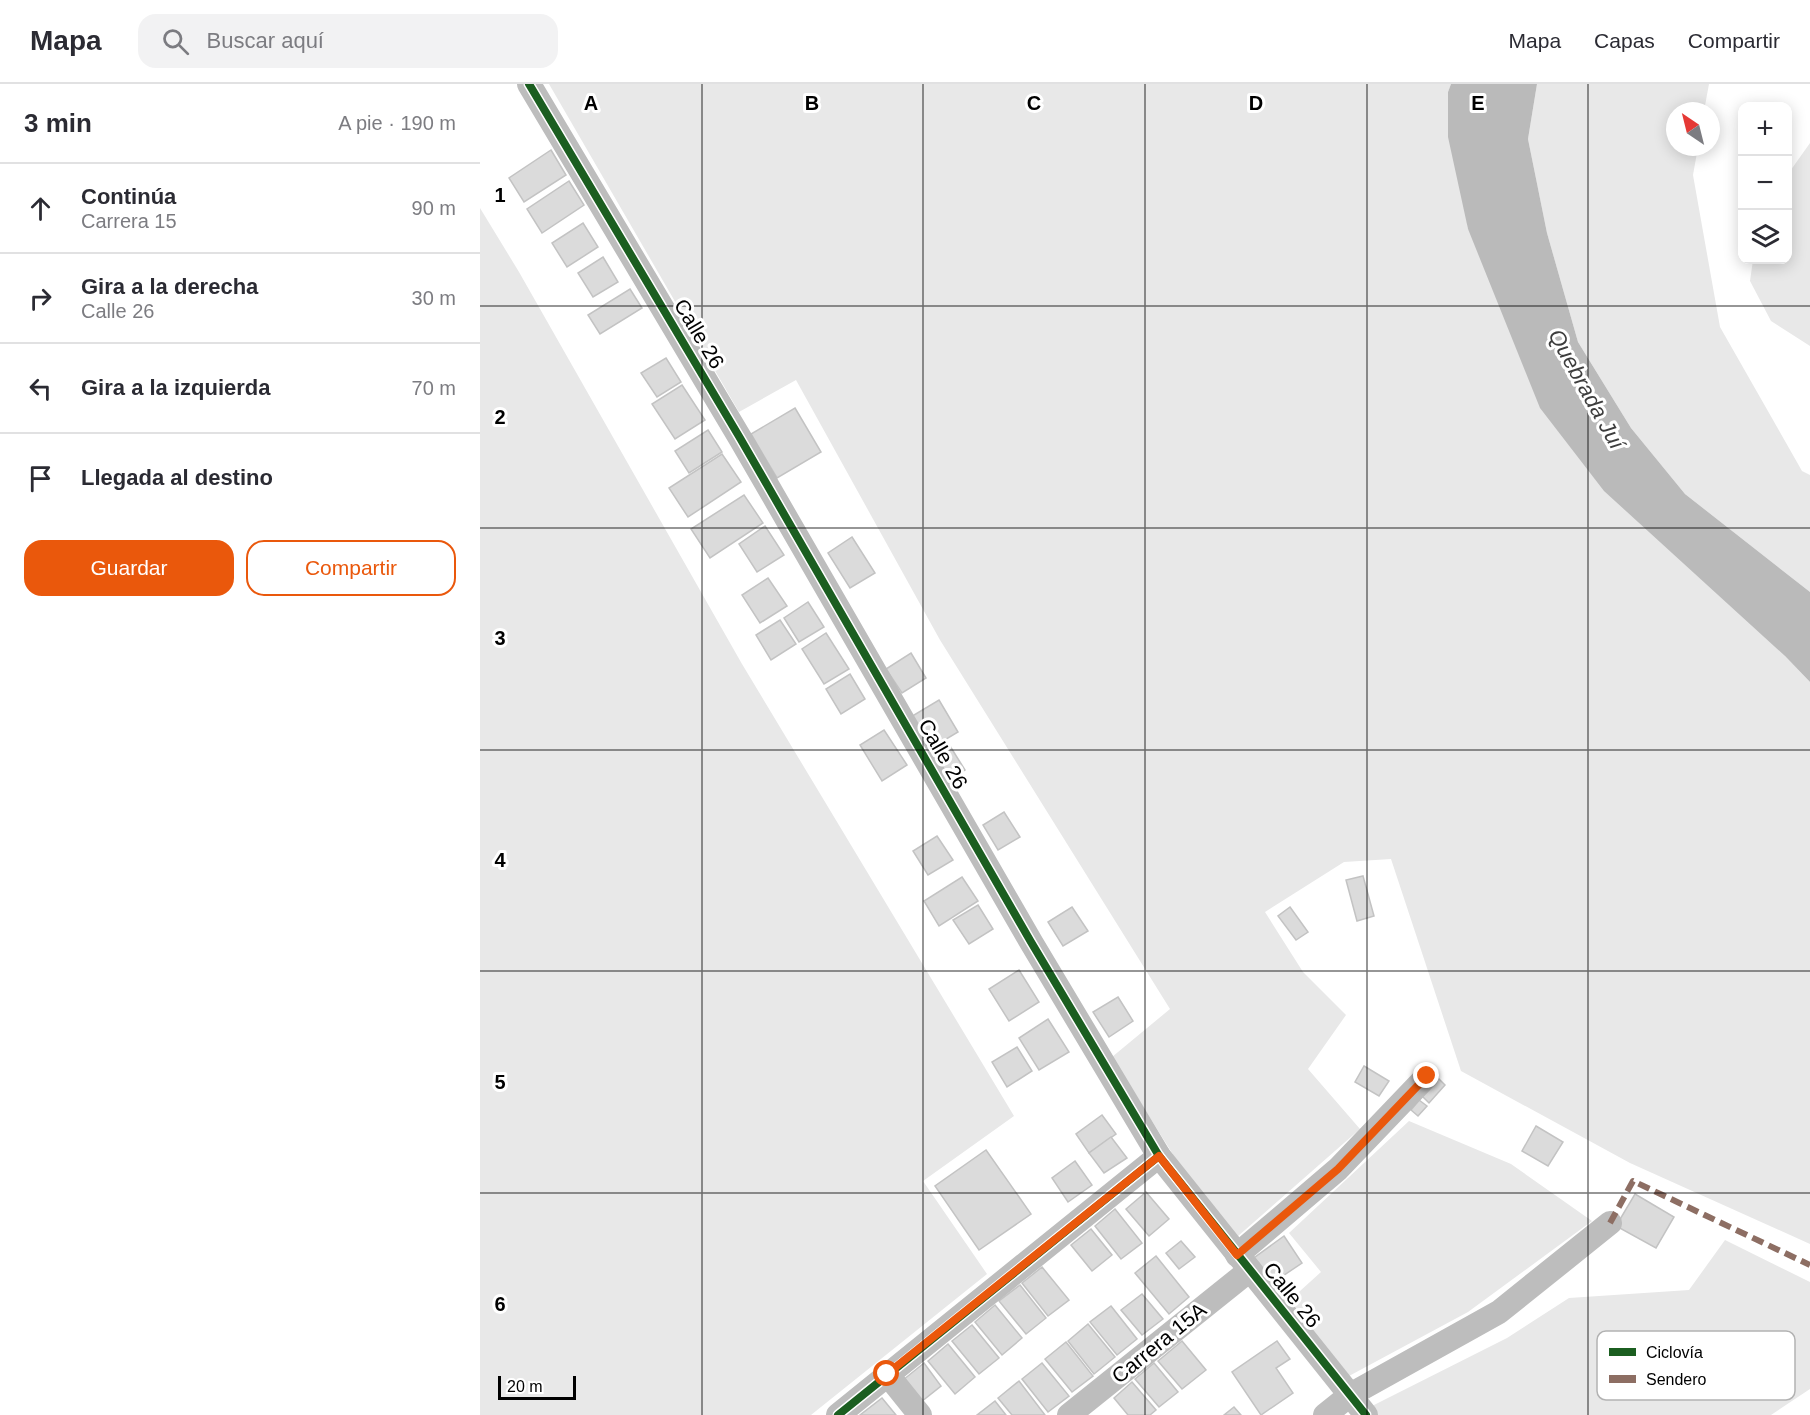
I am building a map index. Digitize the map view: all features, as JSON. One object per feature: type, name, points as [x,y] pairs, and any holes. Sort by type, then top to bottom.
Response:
[{"type":"street","name":"Calle 26","points":[[529,84],[740,438],[1031,942],[1159,1156],[1366,1415]]},
{"type":"street","name":"Carrera 15A","points":[[1069,1415],[1243,1263],[1427,1076]]},
{"type":"street","points":[[838,1415],[1159,1156]]},
{"type":"street","points":[[1325,1415],[1350,1395],[1499,1312],[1610,1223]]},
{"type":"street","points":[[887,1374],[920,1415]]},
{"type":"shaded area","points":[[549,84],[1451,84],[1448,92],[1468,229],[1785,656],[1810,682],[1810,1244],[1630,1163],[1461,1071],[1391,859],[1344,862],[1265,912],[1303,972],[1346,1015],[1308,1069],[1360,1129],[1229,1244],[1112,1057],[1170,1009],[940,640],[796,380],[739,412]]},
{"type":"shaded area","points":[[1537,84],[1709,84],[1706,102],[1666,102],[1666,156],[1696,156],[1693,175],[1720,327],[1802,471],[1810,475],[1810,592],[1685,494],[1631,428],[1578,342],[1547,233],[1528,139]]},
{"type":"shaded area","points":[[1810,143],[1810,346],[1771,321],[1750,281],[1752,264],[1792,264],[1792,168]]},
{"type":"shaded area","points":[[480,208],[519,272],[742,664],[1014,1116],[923,1181],[987,1274],[811,1415],[480,1415]]},
{"type":"shaded area","points":[[1409,1121],[1511,1164],[1592,1221],[1468,1312],[1349,1376],[1279,1310],[1321,1272],[1289,1233]]},
{"type":"shaded area","points":[[1725,1240],[1810,1282],[1810,1389],[1795,1399],[1795,1331],[1597,1331],[1597,1400],[1794,1400],[1771,1415],[1378,1415],[1372,1406],[1507,1338],[1569,1298],[1689,1290]]},
{"type":"water","name":"Quebrada Juí","points":[[1451,84],[1537,84],[1528,139],[1547,233],[1578,342],[1631,428],[1685,494],[1810,592],[1810,682],[1785,656],[1604,491],[1540,408],[1468,229],[1448,137],[1448,92]]},
{"type":"building","points":[[551,150],[566,175],[524,202],[509,178]]},
{"type":"building","points":[[569,181],[584,205],[542,233],[527,209]]},
{"type":"building","points":[[583,223],[598,247],[567,267],[552,243]]},
{"type":"building","points":[[603,257],[618,282],[593,297],[578,273]]},
{"type":"building","points":[[630,289],[642,308],[600,334],[588,315]]},
{"type":"building","points":[[666,358],[681,382],[657,397],[641,373]]},
{"type":"building","points":[[682,385],[705,420],[675,439],[652,404]]},
{"type":"building","points":[[795,408],[821,452],[777,478],[751,434]]},
{"type":"building","points":[[708,430],[722,452],[689,473],[675,451]]},
{"type":"building","points":[[722,454],[741,482],[688,517],[669,488]]},
{"type":"building","points":[[744,495],[763,523],[710,558],[691,529]]},
{"type":"building","points":[[765,526],[784,555],[757,572],[739,544]]},
{"type":"building","points":[[852,537],[875,573],[850,588],[828,553]]},
{"type":"building","points":[[768,578],[787,606],[760,623],[742,595]]},
{"type":"building","points":[[808,602],[824,627],[799,642],[784,618]]},
{"type":"building","points":[[780,620],[796,644],[771,660],[756,635]]},
{"type":"building","points":[[826,633],[849,669],[824,684],[802,649]]},
{"type":"building","points":[[911,653],[926,678],[902,693],[886,669]]},
{"type":"building","points":[[850,674],[865,699],[841,714],[826,689]]},
{"type":"building","points":[[939,700],[958,732],[928,750],[909,718]]},
{"type":"building","points":[[884,730],[907,765],[882,781],[860,745]]},
{"type":"building","points":[[950,746],[965,770],[948,780],[934,756]]},
{"type":"building","points":[[1004,812],[1020,837],[998,850],[983,825]]},
{"type":"building","points":[[937,836],[953,860],[928,875],[913,851]]},
{"type":"building","points":[[1363,876],[1374,916],[1357,921],[1346,880]]},
{"type":"building","points":[[962,877],[978,901],[939,926],[924,901]]},
{"type":"building","points":[[978,905],[993,929],[969,944],[953,920]]},
{"type":"building","points":[[1072,907],[1088,931],[1063,946],[1048,922]]},
{"type":"building","points":[[1290,907],[1308,932],[1296,940],[1278,916]]},
{"type":"building","points":[[1019,970],[1039,1002],[1009,1021],[989,989]]},
{"type":"building","points":[[1118,997],[1133,1021],[1109,1037],[1093,1012]]},
{"type":"building","points":[[1048,1019],[1069,1052],[1039,1070],[1019,1038]]},
{"type":"building","points":[[1017,1047],[1032,1071],[1007,1087],[992,1062]]},
{"type":"building","points":[[1364,1066],[1389,1081],[1379,1096],[1355,1082]]},
{"type":"building","points":[[1438,1078],[1445,1085],[1429,1103],[1422,1096]]},
{"type":"building","points":[[1419,1100],[1427,1106],[1418,1116],[1411,1110]]},
{"type":"building","points":[[1102,1115],[1116,1134],[1089,1153],[1076,1134]]},
{"type":"building","points":[[1536,1126],[1563,1142],[1548,1166],[1522,1151]]},
{"type":"building","points":[[1111,1137],[1127,1158],[1104,1173],[1089,1153]]},
{"type":"building","points":[[986,1150],[1031,1214],[979,1250],[935,1186]]},
{"type":"building","points":[[1075,1161],[1092,1185],[1068,1202],[1052,1178]]},
{"type":"building","points":[[1146,1192],[1169,1219],[1149,1236],[1126,1209]]},
{"type":"building","points":[[1635,1194],[1674,1217],[1656,1248],[1616,1226]]},
{"type":"building","points":[[1115,1209],[1142,1243],[1121,1259],[1095,1226]]},
{"type":"building","points":[[1091,1229],[1112,1255],[1092,1271],[1071,1245]]},
{"type":"building","points":[[1284,1236],[1302,1263],[1268,1286],[1251,1260]]},
{"type":"building","points":[[1181,1241],[1195,1257],[1179,1269],[1166,1253]]},
{"type":"building","points":[[1156,1256],[1189,1297],[1169,1314],[1135,1273]]},
{"type":"building","points":[[1042,1267],[1069,1300],[1048,1316],[1022,1283]]},
{"type":"building","points":[[1020,1285],[1046,1318],[1026,1334],[999,1301]]},
{"type":"building","points":[[1142,1294],[1163,1319],[1142,1335],[1121,1310]]},
{"type":"building","points":[[995,1305],[1022,1338],[1002,1355],[975,1322]]},
{"type":"building","points":[[1111,1306],[1137,1339],[1117,1355],[1090,1322]]},
{"type":"building","points":[[1088,1324],[1115,1357],[1094,1374],[1068,1341]]},
{"type":"building","points":[[972,1325],[999,1358],[979,1374],[952,1341]]},
{"type":"building","points":[[1182,1341],[1206,1370],[1182,1389],[1158,1361]]},
{"type":"building","points":[[1277,1341],[1290,1359],[1276,1368],[1293,1393],[1261,1415],[1232,1372]]},
{"type":"building","points":[[1066,1342],[1093,1376],[1072,1392],[1045,1359]]},
{"type":"building","points":[[948,1344],[975,1377],[955,1394],[928,1361]]},
{"type":"building","points":[[924,1363],[941,1386],[921,1402],[903,1380]]},
{"type":"building","points":[[1042,1363],[1069,1396],[1048,1412],[1022,1379]]},
{"type":"building","points":[[1154,1363],[1178,1392],[1159,1407],[1135,1379]]},
{"type":"building","points":[[1019,1381],[1045,1415],[1012,1415],[998,1398]]},
{"type":"building","points":[[1132,1382],[1156,1410],[1150,1415],[1128,1415],[1114,1398]]},
{"type":"building","points":[[882,1398],[896,1415],[860,1415]]},
{"type":"building","points":[[995,1401],[1006,1415],[977,1415]]},
{"type":"building","points":[[1234,1407],[1241,1415],[1224,1415]]},
{"type":"marked path","points":[[1610,1223],[1633,1181],[1810,1265]]},
{"type":"cycle path","points":[[529,84],[740,438],[1031,942],[1159,1156],[1366,1415]]},
{"type":"cycle path","points":[[838,1415],[1159,1156]]},
{"type":"route","points":[[887,1374],[1159,1156],[1237,1255],[1338,1169],[1427,1076]]}]
